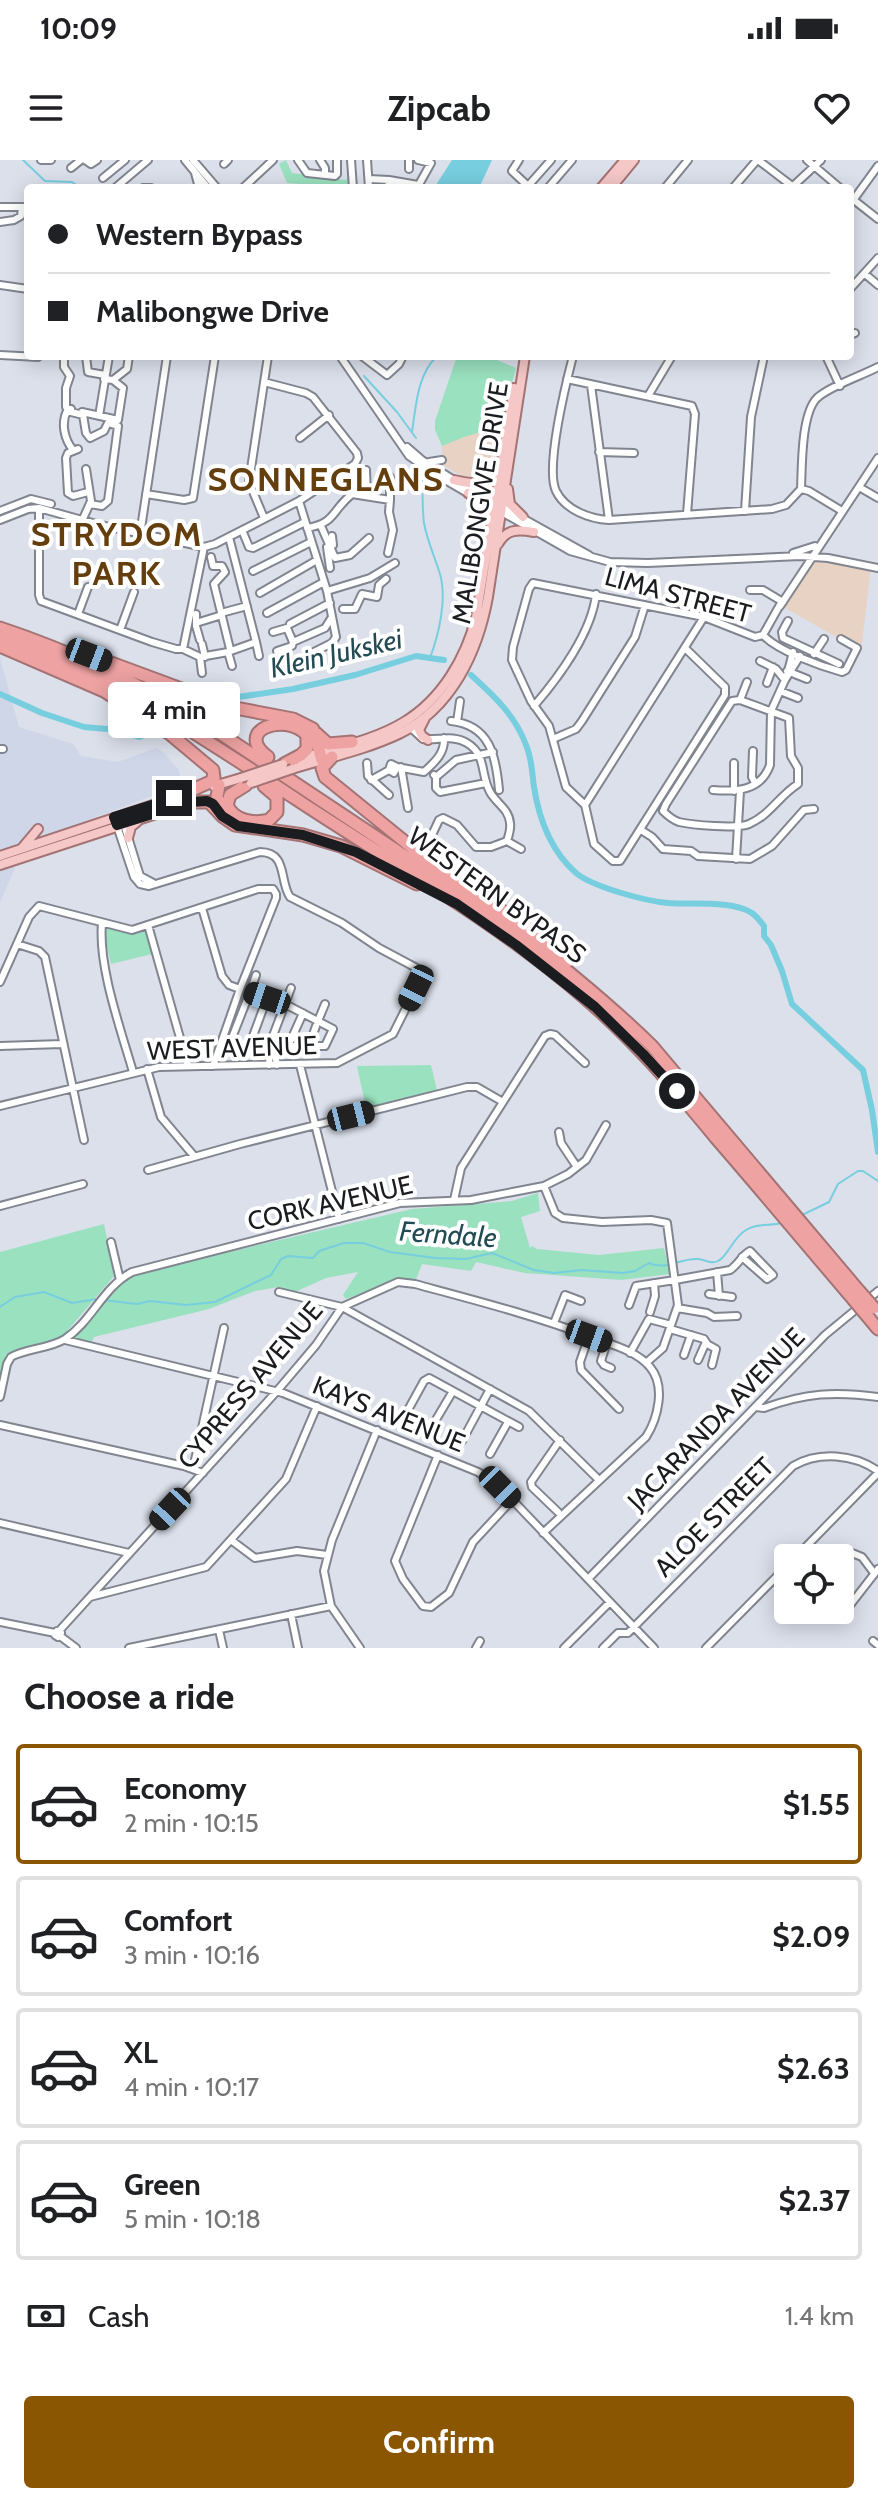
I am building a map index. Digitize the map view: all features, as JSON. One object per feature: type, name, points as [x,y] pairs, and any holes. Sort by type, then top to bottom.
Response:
[{"type":"highway","points":[[0,627],[60,644],[230,707],[293,719],[313,729],[328,744],[352,742]]},
{"type":"highway","name":"WESTERN BYPASS","points":[[0,627],[104,667],[153,692],[226,736],[513,928],[627,1022],[671,1067],[779,1204]]},
{"type":"highway","name":"WESTERN BYPASS","points":[[0,638],[51,656],[142,702],[207,741],[502,934],[576,990],[617,1027],[779,1204],[873,1312],[878,1329]]},
{"type":"highway","points":[[0,646],[158,718],[273,792],[279,805],[274,817],[263,822],[251,822],[231,813],[227,805],[228,797],[246,782]]},
{"type":"highway","points":[[104,691],[170,734],[213,770],[214,778],[210,782],[174,798]]},
{"type":"highway","points":[[286,766],[305,752],[309,745],[307,735],[289,725],[265,726],[256,738],[261,751],[546,942],[604,995],[627,1022]]},
{"type":"highway","points":[[313,729],[324,756],[322,768],[325,777],[429,862]]},
{"type":"highway","points":[[218,789],[227,820]]},
{"type":"highway","points":[[191,802],[209,802],[238,826],[303,835],[341,846],[457,904]]},
{"type":"main road","points":[[604,184],[625,160]]},
{"type":"main road","points":[[614,184],[634,160]]},
{"type":"main road","name":"MALIBONGWE DRIVE","points":[[324,756],[352,742],[407,724],[441,689],[456,667],[472,631],[522,360]]},
{"type":"main road","points":[[450,478],[474,484],[484,482],[504,466]]},
{"type":"main road","points":[[504,466],[508,499],[523,517]]},
{"type":"main road","points":[[468,493],[487,514],[483,573]]},
{"type":"main road","name":"MALIBONGWE DRIVE","points":[[0,865],[174,798],[246,782],[286,766],[373,744],[430,711],[447,695],[459,677],[483,625],[495,549],[497,506]]},
{"type":"main road","points":[[495,549],[509,531],[521,529],[534,532]]},
{"type":"main road","points":[[428,740],[419,730],[430,711]]},
{"type":"main road","name":"MALIBONGWE DRIVE","points":[[0,856],[56,837],[119,820],[144,817],[191,802],[218,789]]},
{"type":"main road","points":[[128,838],[131,827],[144,817]]},
{"type":"main road","points":[[22,849],[39,825],[43,832],[56,837]]},
{"type":"street","points":[[41,160],[51,160]]},
{"type":"street","points":[[71,168],[83,160],[91,164],[97,160]]},
{"type":"street","points":[[103,178],[124,160],[134,171]]},
{"type":"street","points":[[119,184],[148,160]]},
{"type":"street","points":[[185,160],[205,184]]},
{"type":"street","points":[[193,160],[214,184]]},
{"type":"street","points":[[247,184],[273,160]]},
{"type":"street","points":[[298,160],[306,173],[325,175],[336,175],[337,160]]},
{"type":"street","points":[[320,160],[325,175]]},
{"type":"street","points":[[351,160],[353,184]]},
{"type":"street","points":[[367,160],[369,184],[389,180],[408,184]]},
{"type":"street","points":[[409,160],[409,169]]},
{"type":"street","points":[[418,160],[430,161],[431,165],[418,184]]},
{"type":"street","points":[[519,160],[512,171],[526,184]]},
{"type":"street","points":[[531,184],[551,160]]},
{"type":"street","points":[[551,184],[572,160]]},
{"type":"street","points":[[668,184],[688,160]]},
{"type":"street","points":[[737,184],[758,160],[787,184]]},
{"type":"street","points":[[807,160],[835,184]]},
{"type":"street","points":[[794,184],[821,160]]},
{"type":"street","points":[[854,196],[878,166]]},
{"type":"street","points":[[263,169],[268,176]]},
{"type":"street","points":[[195,173],[197,184]]},
{"type":"street","points":[[388,184],[389,180]]},
{"type":"street","points":[[854,200],[878,219]]},
{"type":"street","points":[[0,207],[24,207]]},
{"type":"street","points":[[0,222],[17,219],[24,209]]},
{"type":"street","points":[[854,285],[878,258]]},
{"type":"street","points":[[865,274],[878,285]]},
{"type":"street","points":[[0,285],[24,288]]},
{"type":"street","points":[[0,355],[24,356]]},
{"type":"street","points":[[64,360],[64,367],[70,376],[66,388],[66,407],[118,420],[123,390],[113,380],[88,372],[86,360]]},
{"type":"street","points":[[99,416],[108,360]]},
{"type":"street","points":[[113,380],[127,369],[128,360]]},
{"type":"street","points":[[140,535],[166,360]]},
{"type":"street","points":[[146,494],[187,500],[193,497],[214,360]]},
{"type":"street","points":[[264,518],[249,485],[267,360]]},
{"type":"street","points":[[343,360],[416,461],[468,493],[523,517],[539,529],[597,559]]},
{"type":"street","points":[[367,360],[387,375],[401,360]]},
{"type":"street","points":[[572,360],[553,461],[555,489],[564,501],[585,516],[609,520],[783,507],[801,489],[805,429],[818,397],[878,367]]},
{"type":"street","points":[[648,396],[670,360]]},
{"type":"street","points":[[745,511],[751,417],[763,360]]},
{"type":"street","points":[[828,360],[840,386]]},
{"type":"street","points":[[567,379],[690,405],[694,409],[687,514]]},
{"type":"street","points":[[0,520],[39,508],[140,535],[204,547],[299,501],[355,464],[358,456],[310,394],[264,382]]},
{"type":"street","points":[[591,385],[609,520]]},
{"type":"street","points":[[88,492],[68,495],[66,458],[75,449],[67,443],[65,434],[67,411],[83,415],[90,438],[105,430],[108,423],[118,426],[108,501],[105,505],[91,505]]},
{"type":"street","points":[[300,438],[329,415]]},
{"type":"street","points":[[393,433],[422,460],[534,532],[570,551],[597,559],[634,564],[812,553],[878,567]]},
{"type":"street","points":[[599,452],[634,453]]},
{"type":"street","points":[[763,635],[812,553],[878,458]]},
{"type":"street","points":[[422,460],[442,461],[450,478]]},
{"type":"street","points":[[84,521],[91,505],[86,469]]},
{"type":"street","points":[[366,470],[367,496]]},
{"type":"street","points":[[388,553],[393,530],[389,512],[390,477]]},
{"type":"street","points":[[859,487],[878,498]]},
{"type":"street","points":[[801,489],[809,491],[840,514]]},
{"type":"street","points":[[242,530],[248,545],[253,548],[306,525],[321,526],[349,496],[355,494],[390,500]]},
{"type":"street","points":[[0,511],[34,499],[51,504]]},
{"type":"street","points":[[299,501],[327,591],[336,637],[308,655]]},
{"type":"street","points":[[39,508],[40,599],[203,657],[256,642]]},
{"type":"street","points":[[793,555],[812,553],[840,514]]},
{"type":"street","points":[[321,526],[335,558],[348,556],[369,538]]},
{"type":"street","points":[[328,545],[333,545],[332,536]]},
{"type":"street","points":[[229,537],[259,656]]},
{"type":"street","points":[[824,538],[828,556]]},
{"type":"street","points":[[253,571],[311,542]]},
{"type":"street","points":[[328,545],[330,568]]},
{"type":"street","points":[[183,649],[204,547]]},
{"type":"street","points":[[793,555],[800,563],[801,573]]},
{"type":"street","points":[[801,573],[828,556],[878,567]]},
{"type":"street","points":[[211,557],[213,566],[222,566],[225,572],[214,582],[232,666]]},
{"type":"street","points":[[260,593],[317,560]]},
{"type":"street","points":[[327,591],[379,574],[395,563]]},
{"type":"street","points":[[856,570],[865,565]]},
{"type":"street","points":[[356,583],[362,594],[377,597],[379,587],[386,579]]},
{"type":"street","points":[[267,613],[324,582]]},
{"type":"street","name":"LIMA STREET","points":[[534,706],[512,657],[530,586],[534,582],[704,617],[755,637],[763,635],[796,654],[812,657],[844,672],[857,648],[841,639]]},
{"type":"street","points":[[78,614],[88,587]]},
{"type":"street","points":[[750,590],[763,590],[782,603]]},
{"type":"street","points":[[120,630],[134,592]]},
{"type":"street","points":[[343,609],[355,609],[362,594]]},
{"type":"street","points":[[596,594],[594,612],[587,626],[534,706],[549,726],[566,787],[585,805],[594,844],[614,862],[622,860],[726,691],[685,648]]},
{"type":"street","points":[[290,624],[330,603]]},
{"type":"street","points":[[553,739],[576,729],[582,721],[635,637],[645,605]]},
{"type":"street","points":[[196,623],[247,606]]},
{"type":"street","points":[[196,614],[203,657],[202,673]]},
{"type":"street","points":[[277,651],[325,628],[332,617]]},
{"type":"street","points":[[585,805],[704,617]]},
{"type":"street","points":[[788,621],[782,637],[812,657],[839,664]]},
{"type":"street","points":[[273,632],[286,627],[293,642]]},
{"type":"street","points":[[186,636],[200,639]]},
{"type":"street","points":[[812,657],[824,639]]},
{"type":"street","points":[[713,790],[737,791],[755,783],[769,769],[771,711],[796,654]]},
{"type":"street","points":[[760,661],[787,675],[807,679]]},
{"type":"street","points":[[767,683],[773,667]]},
{"type":"street","points":[[740,700],[747,682]]},
{"type":"street","points":[[780,691],[798,698]]},
{"type":"street","points":[[740,700],[789,719],[791,756],[798,768],[798,784],[787,791],[766,814],[750,824],[682,822],[667,816],[663,809],[732,701],[740,700]]},
{"type":"street","points":[[460,701],[454,722],[474,727],[493,752],[499,790]]},
{"type":"street","points":[[407,724],[428,740],[444,738],[465,741],[480,755],[491,795],[509,817],[511,829],[507,841]]},
{"type":"street","points":[[371,780],[389,770],[391,764],[424,772],[439,757],[444,738]]},
{"type":"street","points":[[753,751],[752,777],[755,783]]},
{"type":"street","points":[[486,783],[440,792],[436,788],[435,776],[456,760],[493,752]]},
{"type":"street","points":[[367,763],[368,776],[389,795]]},
{"type":"street","points":[[734,763],[738,826],[736,859]]},
{"type":"street","points":[[399,767],[408,808]]},
{"type":"street","points":[[641,830],[663,849],[691,851],[698,856],[750,859],[772,846],[804,810],[814,809]]},
{"type":"street","points":[[431,837],[443,818],[457,825],[476,847],[484,849],[507,841],[521,849]]},
{"type":"street","points":[[119,820],[140,876],[157,884]]},
{"type":"street","points":[[119,820],[137,882],[145,886],[157,884]]},
{"type":"street","name":"WEST AVENUE","points":[[0,1106],[147,1069],[337,1063],[390,1036],[424,972],[379,948],[342,923],[290,897],[280,861],[269,852],[260,852],[157,884]]},
{"type":"street","points":[[0,982],[29,917],[39,906],[129,930],[269,888],[275,891],[276,898],[213,1066]]},
{"type":"street","points":[[202,908],[222,976],[229,985],[240,989]]},
{"type":"street","points":[[102,923],[110,986],[133,1072]]},
{"type":"street","points":[[148,925],[188,1066]]},
{"type":"street","points":[[17,944],[39,951],[45,957],[84,1140]]},
{"type":"street","points":[[250,992],[285,1004],[317,1023],[331,1027],[333,1033],[326,1045],[233,1047],[230,1043],[256,975]]},
{"type":"street","points":[[273,1065],[271,1046],[291,988]]},
{"type":"street","points":[[249,1047],[267,998]]},
{"type":"street","points":[[309,1046],[325,1004]]},
{"type":"street","points":[[291,1040],[303,1013]]},
{"type":"street","points":[[454,1200],[461,1168],[545,1036],[550,1034],[567,1045],[585,1063]]},
{"type":"street","points":[[0,1046],[62,1044]]},
{"type":"street","points":[[300,1065],[339,1219]]},
{"type":"street","points":[[147,1069],[161,1117],[194,1156]]},
{"type":"street","points":[[148,1170],[467,1087],[477,1087],[503,1102]]},
{"type":"street","name":"CORK AVENUE","points":[[65,1340],[120,1280],[137,1270],[407,1202],[477,1199],[544,1186],[577,1167],[591,1153],[606,1125]]},
{"type":"street","points":[[559,1132],[561,1143],[577,1167]]},
{"type":"street","points":[[0,1206],[83,1184]]},
{"type":"street","points":[[544,1186],[555,1213],[563,1218],[602,1222],[661,1220],[668,1227],[677,1308],[661,1351],[646,1363]]},
{"type":"street","points":[[111,1242],[120,1280]]},
{"type":"street","points":[[629,1305],[636,1286],[733,1268],[742,1257],[747,1252],[752,1252],[773,1275],[767,1279],[742,1257]]},
{"type":"street","points":[[717,1272],[719,1296]]},
{"type":"street","points":[[342,1307],[354,1299],[404,1282],[510,1308],[607,1342],[646,1363],[653,1371],[659,1397],[651,1428],[643,1440],[543,1533]]},
{"type":"street","points":[[650,1312],[655,1296],[654,1283]]},
{"type":"street","name":"JACARANDA AVENUE","points":[[588,1579],[832,1329],[878,1291]]},
{"type":"street","points":[[279,1292],[342,1307],[533,1413],[599,1480]]},
{"type":"street","points":[[709,1294],[732,1297]]},
{"type":"street","points":[[554,1323],[565,1295],[581,1301]]},
{"type":"street","name":"CYPRESS AVENUE","points":[[58,1633],[277,1391],[316,1345],[342,1307]]},
{"type":"street","points":[[677,1308],[714,1317],[737,1316]]},
{"type":"street","points":[[630,1353],[649,1319],[704,1339],[716,1349],[712,1365]]},
{"type":"street","points":[[193,1469],[224,1328]]},
{"type":"street","points":[[684,1355],[691,1335]]},
{"type":"street","points":[[589,1336],[580,1362],[581,1370],[619,1409]]},
{"type":"street","points":[[0,1397],[7,1364],[16,1354],[65,1340]]},
{"type":"street","name":"KAYS AVENUE","points":[[65,1340],[277,1391],[483,1475],[512,1500],[654,1648]]},
{"type":"street","points":[[607,1342],[601,1361],[611,1368]]},
{"type":"street","points":[[698,1360],[706,1342]]},
{"type":"street","points":[[403,1419],[426,1379],[432,1379],[519,1427]]},
{"type":"street","points":[[462,1441],[490,1389]]},
{"type":"street","points":[[773,1389],[782,1402]]},
{"type":"street","points":[[431,1428],[453,1391]]},
{"type":"street","points":[[756,1407],[763,1408],[802,1396],[838,1393],[878,1397]]},
{"type":"street","points":[[90,1597],[203,1569],[286,1479],[317,1406]]},
{"type":"street","points":[[490,1454],[508,1422]]},
{"type":"street","points":[[0,1425],[203,1473]]},
{"type":"street","points":[[360,1648],[331,1606],[324,1579],[327,1555],[377,1430]]},
{"type":"street","points":[[558,1512],[532,1487],[531,1482],[560,1440]]},
{"type":"street","points":[[438,1455],[396,1554],[396,1564],[403,1579],[421,1605],[431,1607],[449,1593],[473,1542],[512,1500]]},
{"type":"street","name":"ALOE STREET","points":[[603,1648],[618,1633],[627,1633],[634,1627],[793,1466],[820,1456],[860,1461],[878,1472]]},
{"type":"street","points":[[809,1544],[878,1472]]},
{"type":"street","points":[[0,1523],[129,1553]]},
{"type":"street","points":[[231,1540],[258,1559],[297,1551],[327,1555]]},
{"type":"street","points":[[854,1554],[862,1557],[876,1571],[854,1600]]},
{"type":"street","points":[[706,1648],[774,1579]]},
{"type":"street","points":[[104,1581],[110,1592]]},
{"type":"street","points":[[564,1648],[610,1602]]},
{"type":"street","points":[[129,1648],[154,1646],[331,1606]]},
{"type":"street","points":[[291,1614],[298,1648]]},
{"type":"street","points":[[0,1622],[58,1633],[76,1648]]},
{"type":"street","points":[[219,1630],[223,1648]]},
{"type":"shaded area","points":[[501,426],[494,469],[486,478],[470,481],[433,459],[442,455],[442,446]]},
{"type":"shaded area","points":[[811,555],[871,567],[861,651],[782,606]]},
{"type":"shaded area","points":[[0,658],[19,727],[73,744],[81,756],[118,762],[156,748],[179,770],[181,785],[32,841],[16,865],[0,903]]},
{"type":"green space","points":[[286,160],[292,173],[346,180],[348,177],[349,184],[287,183],[279,164]]},
{"type":"green space","points":[[456,360],[497,360],[516,368],[501,426],[442,446],[435,430],[435,421]]},
{"type":"green space","points":[[109,927],[124,931],[148,927],[156,953],[111,964],[104,932]]},
{"type":"green space","points":[[431,1065],[437,1090],[366,1108],[357,1066]]},
{"type":"green space","points":[[538,1193],[540,1211],[521,1217],[530,1248],[599,1255],[664,1248],[670,1274],[621,1280],[525,1273],[476,1262],[471,1271],[422,1264],[415,1282],[402,1279],[346,1299],[343,1295],[358,1272],[326,1278],[295,1292],[279,1287],[255,1291],[209,1309],[94,1337],[91,1344],[72,1340],[121,1284],[135,1274],[412,1209],[512,1201]]},
{"type":"green space","points":[[104,1224],[114,1276],[62,1337],[6,1354],[0,1378],[0,1252]]},
{"type":"water","points":[[452,160],[492,160],[481,184],[437,184]]},
{"type":"waterway","points":[[23,160],[45,181],[75,184]]},
{"type":"waterway","points":[[412,432],[421,382],[434,360]]},
{"type":"waterway","points":[[364,376],[416,438]]},
{"type":"waterway","points":[[422,478],[424,523],[443,592],[439,627],[430,658]]},
{"type":"waterway","name":"Klein Jukskei","points":[[238,697],[355,675],[416,656],[444,660]]},
{"type":"waterway","name":"Klein Jukskei","points":[[471,675],[516,724],[530,756],[536,799],[543,822],[553,845],[576,873],[594,883],[633,896],[668,903],[734,906],[752,913],[760,921],[782,971],[792,1004],[863,1070],[878,1152]]},
{"type":"waterway","name":"Klein Jukskei","points":[[0,694],[84,727],[118,730],[139,737],[154,731]]},
{"type":"waterway","name":"Ferndale","points":[[800,1216],[829,1202],[838,1184],[858,1171],[878,1181]]},
{"type":"waterway","name":"Ferndale","points":[[103,1300],[186,1305],[215,1302],[271,1275],[281,1259],[288,1256],[313,1258],[319,1251],[344,1243],[363,1243],[390,1252],[435,1258],[466,1259],[492,1253],[534,1270],[554,1273],[581,1270],[623,1273],[635,1271],[649,1263],[662,1266],[698,1259],[715,1262],[746,1230],[782,1223]]},
{"type":"waterway","name":"Ferndale","points":[[0,1307],[15,1297],[44,1292],[72,1303],[97,1299]]},
{"type":"district","name":"SONNEGLANS","points":[[326,479]]},
{"type":"district","name":"STRYDOM PARK","points":[[117,554]]},
{"type":"route","points":[[174,798],[114,817],[117,825],[191,802],[207,801],[238,826],[303,835],[356,852],[457,904],[516,945],[595,1007],[677,1091]]}]
